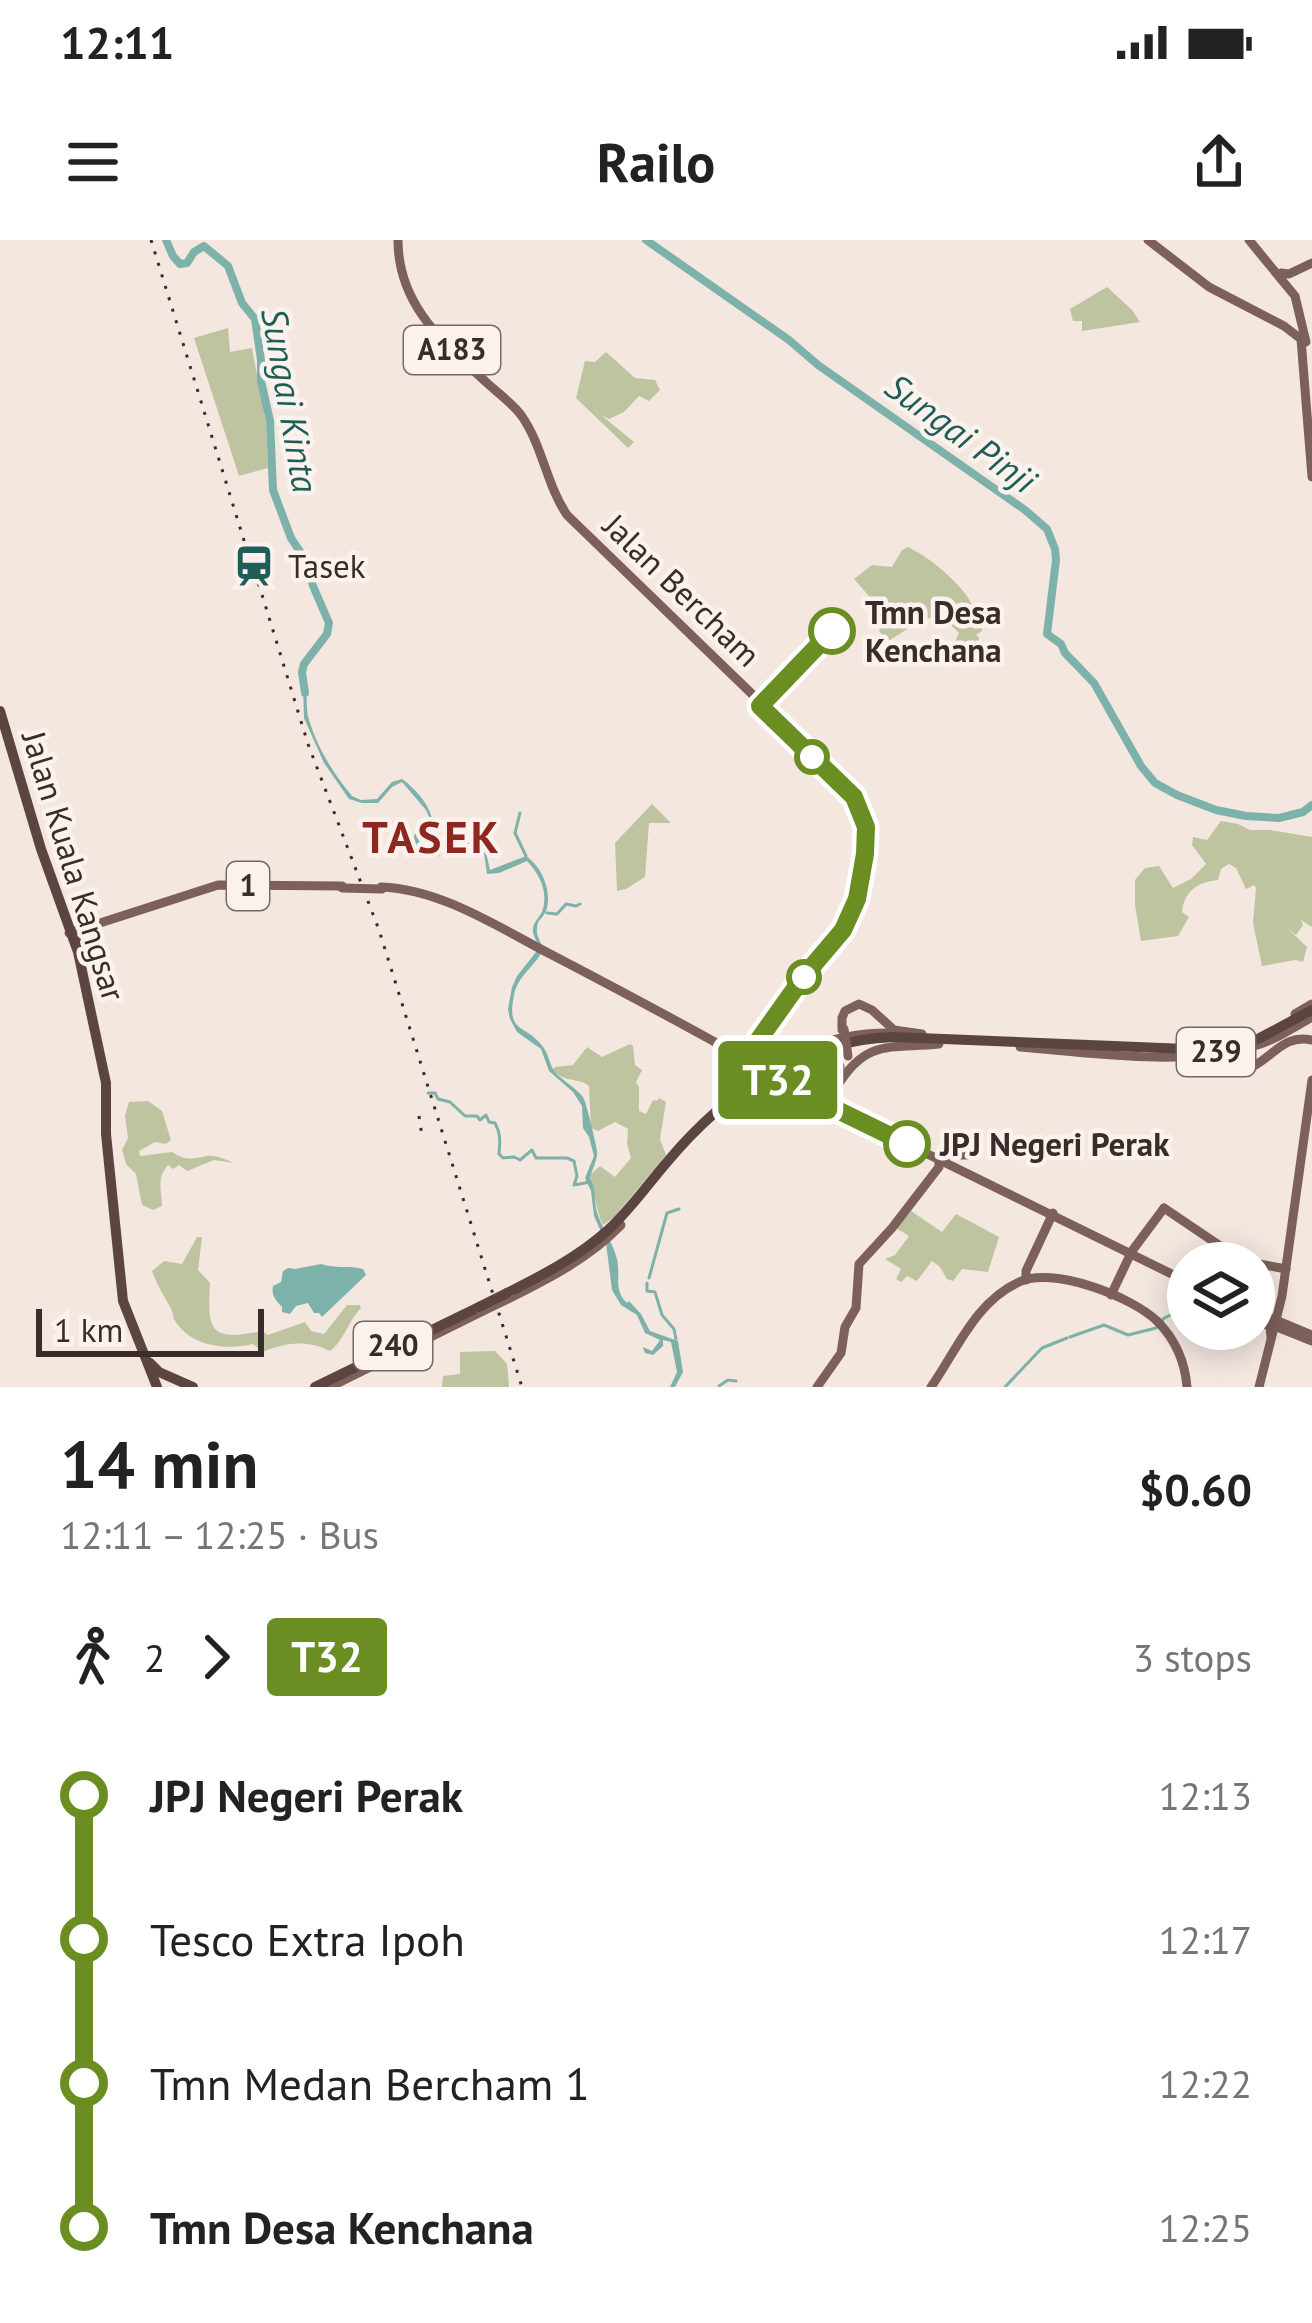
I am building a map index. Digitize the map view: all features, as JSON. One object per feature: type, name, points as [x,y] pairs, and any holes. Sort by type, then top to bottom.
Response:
[{"type":"highway","name":"Jalan Kuala Kangsar","points":[[0,711],[47,872],[66,917],[78,930],[81,975]]},
{"type":"highway","name":"Jalan Kuala Kangsar","points":[[0,722],[55,896],[78,930],[81,975],[104,1082],[103,1137],[124,1314],[152,1384]]},
{"type":"highway","points":[[78,930],[85,933],[81,975]]},
{"type":"highway","points":[[318,1387],[568,1264],[611,1229],[718,1112],[774,1071],[806,1056],[837,1046],[891,1039],[1175,1052],[1269,1038],[1306,1015]]},
{"type":"highway","name":"Jalan Kuala Kangsar","points":[[119,1283],[152,1384]]},
{"type":"highway","points":[[145,1356],[156,1370],[191,1387]]},
{"type":"highway","points":[[172,1387],[191,1387]]},
{"type":"main road","name":"Jalan Bercham","points":[[398,240],[400,271],[419,314],[518,412],[567,515],[836,775],[862,806]]},
{"type":"main road","points":[[1148,240],[1204,284],[1285,327],[1301,344]]},
{"type":"main road","points":[[1249,240],[1275,269],[1289,277],[1296,298],[1302,319],[1311,434]]},
{"type":"main road","points":[[1289,277],[1312,264]]},
{"type":"main road","points":[[1285,327],[1300,328],[1302,319]]},
{"type":"main road","points":[[1307,365],[1299,331],[1312,477]]},
{"type":"main road","name":"Jalan Bercham","points":[[536,444],[566,516],[850,793],[866,827]]},
{"type":"main road","points":[[791,737],[806,747]]},
{"type":"main road","points":[[821,767],[836,775]]},
{"type":"main road","points":[[750,1062],[784,1005],[823,962],[854,917],[868,859],[868,824],[862,806],[850,793]]},
{"type":"main road","points":[[843,934],[863,876],[866,827],[862,806]]},
{"type":"main road","name":"1","points":[[78,930],[228,884],[404,888],[424,893],[777,1079],[830,1097],[844,1113],[914,1142],[955,1168],[1054,1213]]},
{"type":"main road","points":[[750,1062],[837,939],[860,898]]},
{"type":"main road","points":[[863,998],[894,1030],[1111,1049],[1236,1041],[1306,1015]]},
{"type":"main road","points":[[830,1097],[847,1055],[843,1014],[850,1006],[872,1010]]},
{"type":"main road","points":[[843,1029],[848,1010],[865,1007],[878,1024],[863,1034]]},
{"type":"main road","points":[[1236,1041],[1306,1015]]},
{"type":"main road","name":"239","points":[[611,1229],[741,1097],[824,1054],[869,1044],[939,1044],[1205,1054],[1279,1037],[1306,1015]]},
{"type":"main road","points":[[611,1229],[686,1135],[736,1088],[801,1050],[833,1039],[922,1034]]},
{"type":"main road","points":[[1279,1037],[1247,1052],[1246,1062],[1254,1064],[1292,1037],[1311,1039]]},
{"type":"main road","points":[[1205,1054],[1234,1053],[1252,1067],[1289,1040],[1311,1039]]},
{"type":"main road","points":[[830,1097],[854,1063],[872,1051],[939,1044]]},
{"type":"main road","points":[[797,1064],[834,1057],[840,1066],[830,1097]]},
{"type":"main road","points":[[1275,1312],[1286,1269],[1312,1080]]},
{"type":"main road","points":[[741,1097],[766,1084],[844,1113]]},
{"type":"main road","points":[[830,1097],[879,1128]]},
{"type":"main road","points":[[1275,1308],[1311,1101]]},
{"type":"main road","name":"1","points":[[879,1128],[1167,1270]]},
{"type":"main road","points":[[818,1387],[841,1353],[845,1327],[856,1308],[859,1264],[919,1194],[941,1160],[965,1154]]},
{"type":"main road","points":[[1112,1296],[1131,1254],[1164,1208],[1214,1242]]},
{"type":"main road","points":[[933,1386],[983,1308],[1027,1278],[1054,1213]]},
{"type":"main road","points":[[1275,1267],[1286,1269]]},
{"type":"main road","points":[[1027,1278],[1068,1280],[1152,1317],[1180,1356],[1186,1387]]},
{"type":"main road","points":[[1275,1321],[1312,1336]]},
{"type":"main road","points":[[1275,1321],[1312,1336]]},
{"type":"main road","points":[[1261,1387],[1268,1350]]},
{"type":"main road","points":[[1261,1387],[1268,1350]]},
{"type":"green space","points":[[1107,287],[1140,322],[1082,331],[1082,321],[1073,321],[1070,309]]},
{"type":"green space","points":[[228,328],[230,352],[252,348],[266,423],[268,468],[239,476],[194,338]]},
{"type":"green space","points":[[606,352],[635,378],[655,380],[660,390],[649,401],[639,396],[609,419],[601,415],[634,442],[628,448],[576,398],[585,361],[595,362]]},
{"type":"green space","points":[[908,547],[951,578],[980,614],[979,644],[962,647],[955,642],[959,633],[941,619],[925,619],[890,640],[879,631],[882,622],[869,610],[869,596],[854,579],[872,565],[892,567]]},
{"type":"green space","points":[[652,804],[671,823],[649,823],[645,877],[617,891],[615,843]]},
{"type":"green space","points":[[1221,821],[1250,830],[1312,837],[1312,927],[1301,920],[1296,935],[1287,928],[1307,947],[1303,962],[1262,966],[1253,923],[1256,888],[1246,889],[1229,864],[1221,869],[1218,880],[1198,885],[1189,893],[1182,912],[1189,917],[1178,936],[1141,941],[1135,880],[1145,868],[1159,866],[1173,888],[1191,879],[1206,864],[1192,845],[1193,837],[1207,840]]},
{"type":"green space","points":[[630,1044],[635,1065],[642,1070],[636,1082],[639,1111],[646,1114],[659,1098],[666,1102],[660,1139],[666,1155],[603,1225],[590,1175],[600,1166],[615,1177],[631,1158],[628,1129],[615,1122],[598,1131],[591,1128],[589,1086],[553,1070],[573,1065],[587,1047],[602,1057]]},
{"type":"green space","points":[[148,1101],[162,1111],[171,1140],[155,1142],[139,1151],[140,1156],[172,1152],[185,1158],[210,1156],[234,1163],[214,1160],[187,1171],[168,1165],[161,1180],[162,1206],[153,1210],[142,1205],[136,1174],[122,1150],[128,1138],[125,1116],[129,1102]]},
{"type":"green space","points":[[911,1211],[942,1232],[956,1214],[999,1237],[988,1272],[962,1269],[953,1281],[932,1261],[917,1281],[907,1276],[901,1282],[896,1279],[901,1269],[885,1259],[895,1255],[909,1236],[896,1228]]},
{"type":"green space","points":[[197,1237],[202,1237],[198,1270],[210,1283],[212,1323],[222,1333],[262,1331],[268,1335],[305,1322],[311,1331],[324,1334],[347,1305],[361,1308],[330,1351],[296,1344],[263,1352],[253,1344],[233,1347],[202,1342],[176,1322],[152,1271],[164,1261],[182,1264]]},
{"type":"green space","points":[[495,1351],[507,1364],[509,1387],[442,1387],[443,1376],[460,1374],[460,1352]]},
{"type":"water","points":[[303,683],[317,741],[352,796],[377,799],[392,782],[402,779],[422,799],[432,818],[433,825],[422,829],[418,839],[424,850],[436,853],[447,838],[454,837],[485,848],[490,870],[526,856],[541,873],[548,903],[537,931],[544,948],[516,988],[513,1017],[543,1047],[555,1072],[584,1100],[597,1151],[590,1178],[598,1215],[617,1259],[620,1293],[650,1331],[678,1341],[683,1372],[675,1387],[670,1387],[677,1372],[671,1342],[663,1340],[653,1355],[645,1353],[643,1347],[652,1351],[660,1340],[645,1333],[637,1315],[621,1305],[612,1290],[606,1243],[585,1178],[594,1156],[583,1128],[582,1106],[549,1071],[541,1049],[517,1032],[510,1019],[512,987],[540,947],[533,931],[544,902],[539,877],[527,861],[487,874],[480,848],[454,839],[439,856],[421,852],[414,836],[430,819],[402,782],[378,803],[349,799],[324,763],[304,718]]},
{"type":"water","points":[[321,1264],[363,1269],[366,1275],[322,1317],[308,1303],[296,1306],[290,1314],[282,1312],[273,1286],[281,1282],[283,1271]]},
{"type":"waterway","name":"Sungai Kinta","points":[[166,240],[180,264],[204,246],[228,266],[242,303],[255,319],[270,421],[273,490],[329,623],[327,634],[304,664],[305,693]]},
{"type":"waterway","name":"Sungai Pinji","points":[[646,240],[1047,529],[1056,560],[1047,634],[1094,683],[1155,783],[1216,810],[1246,816],[1279,818],[1312,805]]},
{"type":"waterway","points":[[520,813],[515,833],[526,856]]},
{"type":"waterway","points":[[547,913],[557,914],[566,904],[580,904]]},
{"type":"waterway","points":[[428,1093],[450,1102],[465,1116],[480,1120],[486,1115],[497,1127],[503,1158],[520,1160],[532,1150],[536,1158],[567,1158],[574,1161],[574,1185],[590,1182]]},
{"type":"waterway","points":[[649,1278],[667,1213],[679,1209]]},
{"type":"waterway","points":[[647,1283],[647,1291],[655,1292],[676,1339]]},
{"type":"waterway","points":[[1162,1323],[1167,1317]]},
{"type":"waterway","points":[[1070,1337],[1104,1325],[1128,1335],[1156,1328]]},
{"type":"waterway","points":[[1005,1387],[1042,1348],[1067,1338]]},
{"type":"waterway","points":[[719,1386],[736,1381]]},
{"type":"railway","points":[[151,240],[251,563]]},
{"type":"railway","points":[[255,572],[308,744],[379,930],[522,1387]]},
{"type":"railway","points":[[419,1116],[422,1136]]},
{"type":"bus line","name":"T32","points":[[832,631],[760,706],[854,797],[866,827],[863,876],[843,930],[745,1059],[776,1080],[907,1144]]},
{"type":"place","name":"Tasek","points":[[254,566]]},
{"type":"place","name":"Tmn Desa Kenchana","points":[[832,631]]},
{"type":"place","name":"JPJ Negeri Perak","points":[[907,1144]]},
{"type":"district","name":"TASEK","points":[[432,837]]}]
